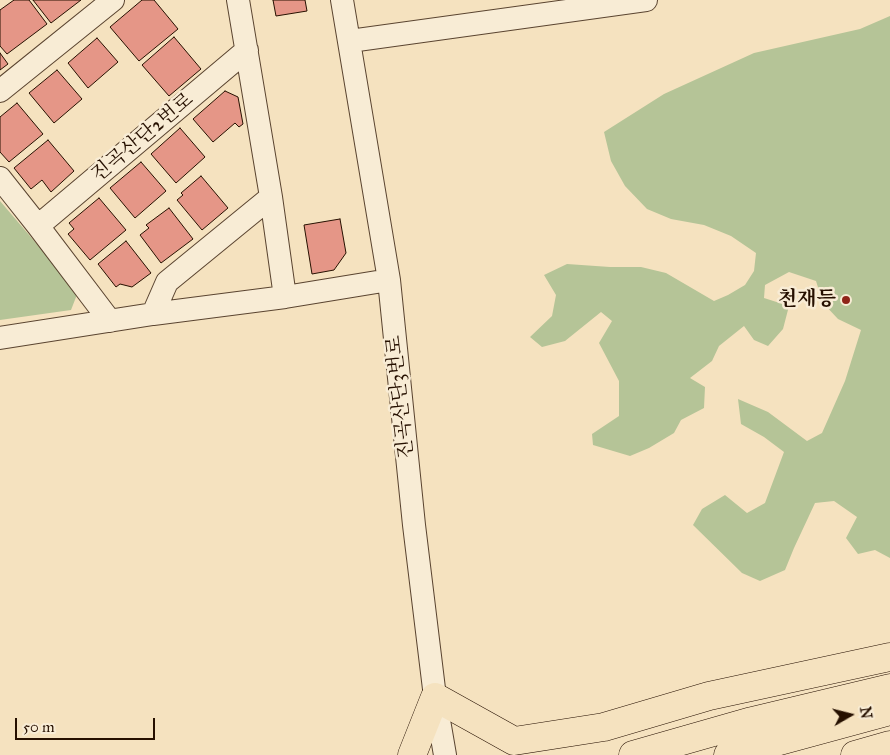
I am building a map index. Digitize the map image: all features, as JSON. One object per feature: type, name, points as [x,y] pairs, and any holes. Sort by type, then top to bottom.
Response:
[{"type":"highway","points":[[412,755],[435,697],[514,741],[604,727],[709,696],[890,657]]},
{"type":"highway","points":[[633,755],[752,721],[890,688]]},
{"type":"highway","points":[[728,755],[890,711]]},
{"type":"highway","points":[[547,755],[604,727]]},
{"type":"highway","points":[[855,755],[890,745]]},
{"type":"street","points":[[0,91],[113,0]]},
{"type":"street","points":[[238,0],[271,197],[285,297]]},
{"type":"street","name":"진곡산단3번로","points":[[342,0],[389,280],[414,525],[435,697],[445,755]]},
{"type":"street","points":[[350,41],[646,0]]},
{"type":"street","name":"진곡산단2번로","points":[[38,226],[247,50]]},
{"type":"street","points":[[0,178],[110,321]]},
{"type":"street","points":[[153,314],[167,282],[271,197]]},
{"type":"street","points":[[0,338],[389,280]]},
{"type":"green space","points":[[890,16],[890,558],[875,550],[858,554],[846,538],[857,517],[834,501],[815,503],[785,570],[760,581],[742,573],[693,525],[702,509],[725,495],[747,513],[765,503],[784,452],[764,437],[741,424],[738,399],[768,412],[807,441],[822,433],[845,381],[861,330],[838,319],[823,303],[816,281],[789,272],[765,285],[764,298],[789,306],[783,329],[768,346],[754,340],[744,326],[719,346],[712,361],[690,378],[705,387],[704,408],[681,420],[674,433],[649,448],[630,456],[593,445],[592,434],[619,416],[619,381],[599,343],[612,321],[601,312],[565,341],[542,347],[530,337],[552,316],[556,295],[544,275],[567,264],[641,267],[666,273],[714,301],[745,285],[754,271],[756,253],[731,236],[704,225],[671,219],[647,209],[625,186],[611,161],[604,132],[664,94],[754,53],[860,29]]},
{"type":"green space","points":[[0,201],[78,292],[71,310],[0,320]]},
{"type":"building","points":[[14,0],[29,0],[47,24],[7,54],[0,46],[0,10]]},
{"type":"building","points":[[33,0],[81,0],[51,23]]},
{"type":"building","points":[[142,0],[154,0],[178,29],[139,61],[110,27]]},
{"type":"building","points":[[273,0],[305,0],[307,11],[276,16]]},
{"type":"building","points":[[174,37],[201,69],[169,96],[142,65]]},
{"type":"building","points":[[97,38],[118,62],[88,88],[68,63]]},
{"type":"building","points":[[0,53],[8,64],[0,70]]},
{"type":"building","points":[[57,70],[82,99],[54,123],[29,93]]},
{"type":"building","points":[[225,91],[238,97],[243,124],[239,127],[235,123],[213,142],[193,119]]},
{"type":"building","points":[[17,103],[43,134],[9,162],[0,152],[0,117]]},
{"type":"building","points":[[180,128],[205,157],[176,183],[151,154]]},
{"type":"building","points":[[48,140],[74,171],[51,192],[42,180],[31,189],[14,168]]},
{"type":"building","points":[[141,162],[166,191],[135,218],[110,188]]},
{"type":"building","points":[[201,176],[228,208],[202,230],[177,200],[183,195],[181,193]]},
{"type":"building","points":[[99,198],[126,230],[90,260],[68,234],[74,229],[69,223]]},
{"type":"building","points":[[169,208],[193,239],[161,263],[140,235],[149,228],[146,225]]},
{"type":"building","points":[[340,219],[346,253],[334,270],[312,274],[304,225]]},
{"type":"building","points":[[126,241],[151,273],[132,287],[120,284],[116,287],[98,264]]},
{"type":"place","name":"천재등","points":[[846,300]]}]
